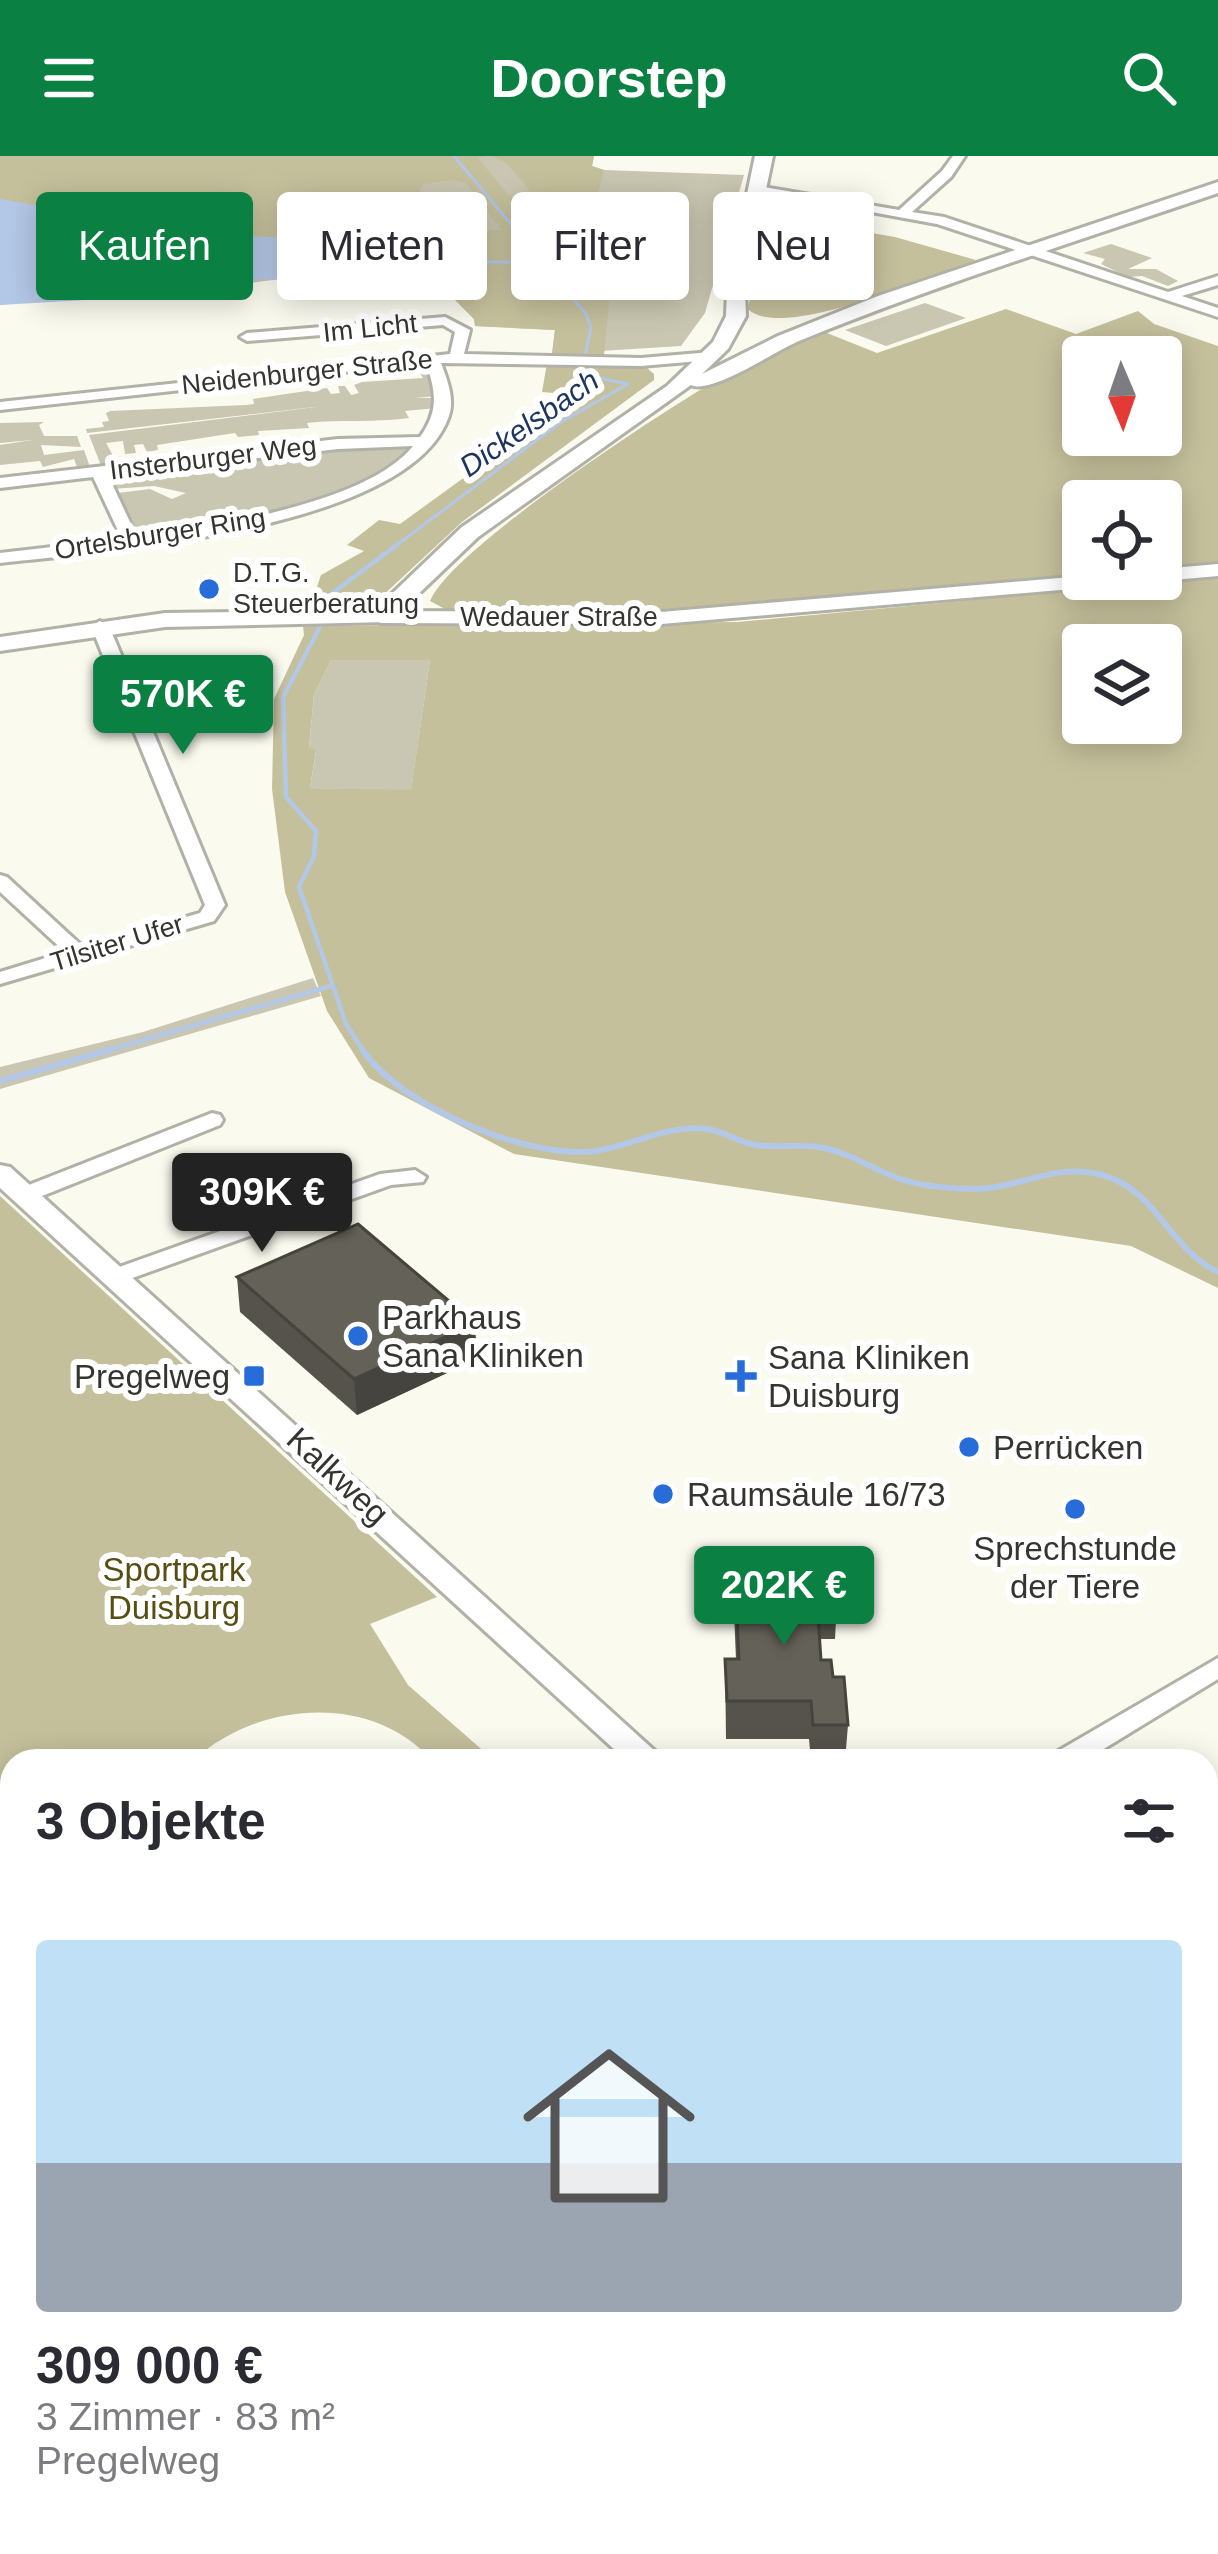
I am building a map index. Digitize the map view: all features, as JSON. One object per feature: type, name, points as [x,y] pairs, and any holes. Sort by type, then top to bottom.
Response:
[{"type":"main road","points":[[757,190],[764,156]]},
{"type":"main road","points":[[635,418],[672,377],[705,353],[765,326],[885,301],[1218,187]]},
{"type":"main road","points":[[705,353],[731,300]]},
{"type":"main road","points":[[745,300],[765,326]]},
{"type":"main road","points":[[635,418],[705,353],[765,326]]},
{"type":"main road","points":[[381,617],[470,532],[765,326]]},
{"type":"main road","name":"Wedauer Straße","points":[[0,644],[166,620],[381,617]]},
{"type":"street","points":[[904,212],[947,174],[959,156]]},
{"type":"street","points":[[757,190],[904,212],[1035,248],[1218,313]]},
{"type":"street","points":[[1170,296],[1218,280]]},
{"type":"street","name":"Im Licht","points":[[247,338],[440,320],[463,330],[456,357]]},
{"type":"street","name":"Neidenburger Straße","points":[[0,406],[432,358],[608,359],[705,353]]},
{"type":"street","name":"Neidenburger Straße","points":[[608,359],[640,362],[705,353]]},
{"type":"street","points":[[426,441],[441,417],[444,397],[432,358]]},
{"type":"street","name":"Neidenburger Straße","points":[[640,362],[672,377]]},
{"type":"street","name":"Insterburger Weg","points":[[0,483],[359,442],[426,441]]},
{"type":"street","name":"Ortelsburger Ring","points":[[0,558],[225,529],[321,504],[385,474],[426,441]]},
{"type":"street","points":[[98,471],[131,542]]},
{"type":"street","points":[[1182,573],[1218,570]]},
{"type":"street","name":"Wedauer Straße","points":[[381,617],[661,618],[1062,584]]},
{"type":"street","name":"Tilsiter Ufer","points":[[0,978],[207,916],[215,905],[100,626]]},
{"type":"street","points":[[0,881],[80,955]]},
{"type":"street","points":[[24,1195],[212,1120]]},
{"type":"street","name":"Kalkweg","points":[[0,1173],[636,1749]]},
{"type":"street","points":[[116,1276],[388,1179],[415,1177]]},
{"type":"street","points":[[1083,1749],[1218,1667]]},
{"type":"shaded area","points":[[0,156],[594,156],[592,166],[604,170],[744,175],[739,192],[713,192],[713,285],[705,313],[681,346],[552,354],[555,330],[475,326],[456,300],[487,300],[487,192],[277,192],[277,280],[253,283],[253,192],[36,192],[36,300],[52,300],[0,305]]},
{"type":"shaded area","points":[[1111,244],[1152,258],[1128,269],[1156,269],[1178,281],[1168,286],[1142,276],[1128,277],[1101,264],[1105,259],[1083,253]]},
{"type":"shaded area","points":[[925,303],[966,318],[886,346],[845,330]]},
{"type":"shaded area","points":[[403,364],[427,364],[437,396],[415,398],[438,398],[437,408],[405,411],[409,418],[307,423],[309,428],[238,437],[235,433],[157,445],[158,450],[147,452],[143,444],[134,445],[136,453],[125,454],[123,441],[106,443],[116,461],[139,457],[142,464],[102,468],[89,435],[324,406],[87,433],[86,429],[104,427],[102,422],[109,421],[106,413],[110,411],[246,405],[254,404],[253,399],[327,388],[331,394],[340,393],[338,386],[345,386],[351,395],[359,393],[354,385],[362,382],[423,378],[416,367]]},
{"type":"shaded area","points":[[44,422],[39,425],[44,436],[77,436],[81,447],[41,445],[44,455],[84,450],[90,467],[57,473],[77,467],[74,459],[43,467],[40,461],[0,465],[0,445],[32,440],[0,443],[0,423]]},
{"type":"shaded area","points":[[412,444],[394,463],[328,496],[243,521],[166,534],[138,535],[118,493],[150,489],[172,499],[186,493],[154,486],[112,489],[107,476],[299,451]]},
{"type":"shaded area","points":[[331,660],[430,660],[411,791],[310,788],[316,752],[309,747],[314,695]]},
{"type":"shaded area","points":[[313,978],[321,996],[0,1089],[0,1067],[143,1032]]},
{"type":"green space","points":[[0,156],[484,156],[478,158],[511,195],[511,300],[609,300],[604,355],[552,354],[555,330],[475,326],[455,300],[487,300],[487,231],[501,230],[487,211],[487,192],[473,192],[466,183],[423,184],[421,192],[277,192],[277,237],[253,236],[253,192],[36,192],[36,206],[0,199]]},
{"type":"green space","points":[[492,156],[594,156],[592,166],[604,170],[598,192],[523,192],[530,190],[507,164]]},
{"type":"green space","points":[[874,233],[976,260],[874,297]]},
{"type":"green space","points":[[750,300],[865,300],[792,317],[766,317],[748,309]]},
{"type":"green space","points":[[1006,309],[1076,334],[1138,311],[1154,324],[1218,346],[1218,562],[1182,566],[1182,480],[1062,480],[1062,578],[733,609],[445,609],[430,601],[474,551],[599,456],[719,379],[822,331],[877,353]]},
{"type":"green space","points":[[547,363],[647,368],[654,380],[462,522],[378,600],[310,607],[321,575],[364,551],[347,545],[379,520],[400,524],[542,421],[554,393],[542,392]]},
{"type":"green space","points":[[1218,577],[1218,1288],[1131,1246],[514,1154],[369,1078],[327,1011],[285,892],[272,789],[274,699],[304,635],[303,626],[738,622],[1062,592],[1062,600],[1182,600],[1182,580]],"holes":[[[331,660],[430,660],[411,790],[310,788],[316,751],[309,747],[314,695]]]},
{"type":"green space","name":"Sportpark Duisburg","points":[[0,1196],[437,1597],[370,1624],[408,1685],[481,1749],[418,1749],[379,1723],[314,1713],[249,1726],[209,1749],[0,1749]]},
{"type":"water","points":[[0,199],[36,206],[36,300],[86,300],[0,305]]},
{"type":"water","points":[[253,236],[277,237],[277,279],[253,282]]},
{"type":"building","points":[[358,1224],[475,1323],[354,1379],[237,1277]]},
{"type":"building","points":[[735,1575],[766,1575],[767,1581],[836,1581],[837,1602],[817,1602],[821,1660],[831,1660],[833,1677],[844,1677],[848,1725],[813,1725],[811,1701],[727,1701],[725,1659],[739,1659]]},
{"type":"waterway","name":"Dickelsbach","points":[[454,156],[511,224]]},
{"type":"waterway","points":[[487,262],[511,262]]},
{"type":"waterway","name":"Dickelsbach","points":[[394,547],[561,422],[628,384],[581,374],[591,328],[574,300]]},
{"type":"waterway","name":"Dickelsbach","points":[[394,547],[398,544]]},
{"type":"waterway","name":"Dickelsbach","points":[[322,607],[334,592],[394,547]]},
{"type":"waterway","name":"Dickelsbach","points":[[320,627],[283,697],[286,797],[316,831],[314,856],[299,887],[346,1024],[362,1049]]},
{"type":"waterway","points":[[102,1052],[331,986]]},
{"type":"waterway","points":[[0,1081],[113,1049]]},
{"type":"waterway","name":"Dickelsbach","points":[[362,1049],[380,1070],[434,1109],[536,1147],[596,1151],[697,1128],[755,1145],[830,1149],[904,1180],[935,1186],[992,1188],[1054,1173],[1102,1175],[1136,1193],[1187,1250],[1218,1272]]},
{"type":"place","name":"D.T.G. Steuerberatung","points":[[209,589]]},
{"type":"place","name":"Parkhaus Sana Kliniken","points":[[358,1336]]},
{"type":"place","name":"Pregelweg","points":[[254,1376]]},
{"type":"place","name":"Sana Kliniken Duisburg","points":[[741,1376]]},
{"type":"place","name":"Perrücken","points":[[969,1447]]},
{"type":"place","name":"Raumsäule 16/73","points":[[663,1494]]},
{"type":"place","name":"Sprechstunde der Tiere","points":[[1075,1509]]}]
